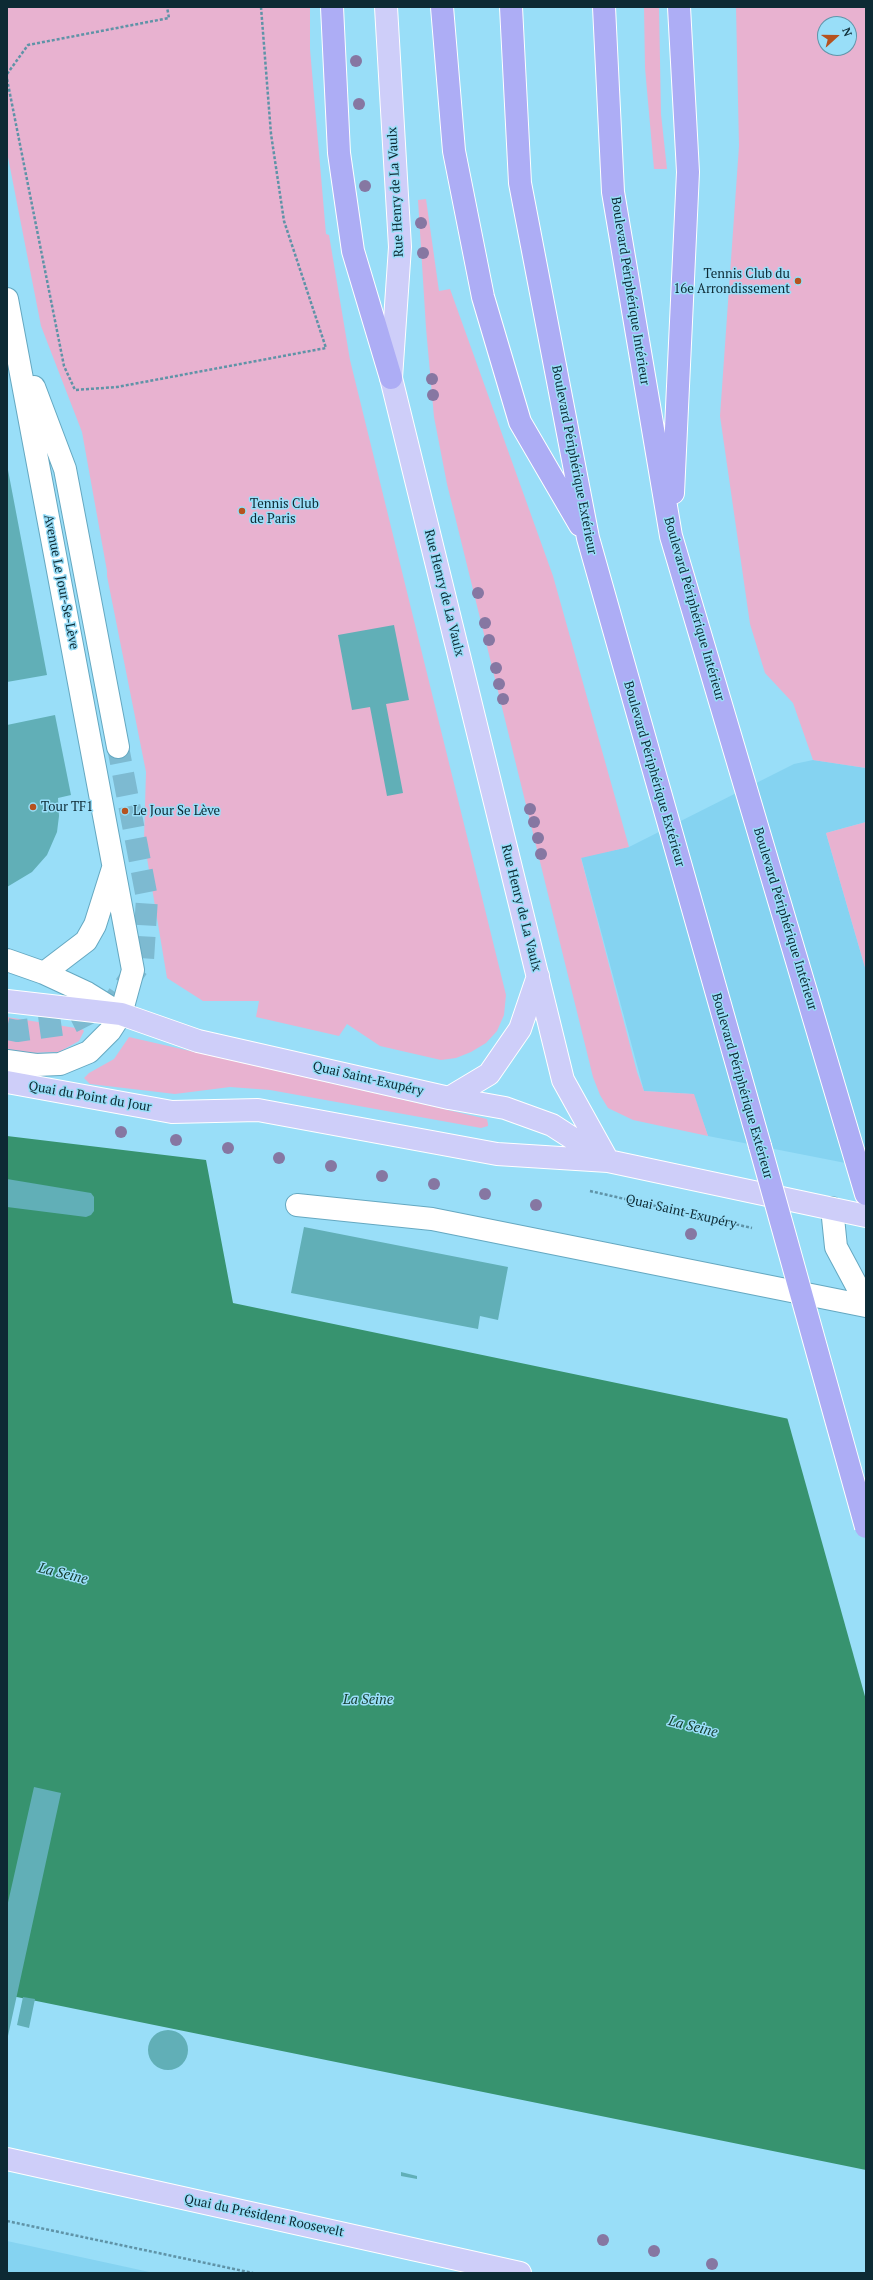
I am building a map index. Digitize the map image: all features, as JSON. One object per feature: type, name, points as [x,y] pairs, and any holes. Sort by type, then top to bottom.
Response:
[{"type":"highway","points":[[332,7],[339,152],[353,251],[391,378]]},
{"type":"highway","points":[[442,7],[454,150],[483,297],[520,422],[588,538]]},
{"type":"highway","name":"Boulevard Périphérique Extérieur","points":[[511,7],[520,183],[588,538],[866,1527]]},
{"type":"highway","name":"Boulevard Périphérique Intérieur","points":[[604,7],[614,192],[671,536],[866,1194]]},
{"type":"highway","points":[[671,536],[688,172],[679,7]]},
{"type":"main road","name":"Rue Henry de La Vaulx","points":[[386,7],[400,247],[391,378],[563,1080],[608,1161]]},
{"type":"main road","points":[[448,1098],[489,1074],[520,1029],[538,976]]},
{"type":"main road","points":[[7,1001],[121,1014]]},
{"type":"main road","name":"Quai Saint-Exupéry","points":[[121,1014],[198,1041],[448,1098],[505,1108],[552,1124],[608,1161]]},
{"type":"main road","name":"Quai du Point du Jour","points":[[7,1082],[172,1112]]},
{"type":"main road","name":"Quai Saint-Exupéry","points":[[172,1112],[258,1110],[489,1152],[608,1161],[866,1216]]},
{"type":"main road","name":"Quai du Président Roosevelt","points":[[7,2159],[520,2273]]},
{"type":"street","name":"Avenue Le Jour-Se-Lève","points":[[7,299],[133,970],[121,1014],[110,1031],[89,1052],[74,1060],[60,1064],[36,1065],[7,1061]]},
{"type":"street","points":[[13,330],[65,468],[118,747]]},
{"type":"street","name":"Avenue Le Jour-Se-Lève","points":[[44,973],[86,940],[96,925],[114,865]]},
{"type":"street","points":[[7,960],[44,973],[87,993],[121,1014]]},
{"type":"street","points":[[297,1205],[432,1219],[866,1304]]},
{"type":"street","points":[[832,1208],[836,1247],[866,1304]]},
{"type":"path","points":[[7,74],[28,45],[169,18],[167,7]]},
{"type":"path","points":[[7,79],[64,366],[75,390],[117,388],[326,348],[284,221],[271,134],[262,7]]},
{"type":"path","name":"Quai Saint-Exupéry","points":[[588,1191],[759,1229]]},
{"type":"path","points":[[7,2220],[253,2273]]},
{"type":"shaded area","name":"Tennis Club de Paris","points":[[7,7],[310,7],[310,49],[326,234],[329,235],[350,360],[506,995],[504,1015],[497,1031],[486,1043],[471,1052],[456,1058],[441,1060],[380,1046],[347,1024],[339,1036],[256,1017],[259,1001],[203,1001],[167,978],[144,840],[146,772],[107,576],[82,432],[41,326],[7,152]]},
{"type":"shaded area","points":[[644,7],[659,7],[661,114],[667,169],[654,169],[645,68]]},
{"type":"shaded area","name":"Tennis Club du 16e Arrondissement","points":[[736,7],[866,7],[866,768],[813,760],[793,703],[765,673],[750,624],[720,416],[739,146]]},
{"type":"shaded area","points":[[426,199],[439,291],[450,289],[553,576],[629,847],[581,858],[637,1072],[644,1091],[694,1094],[708,1136],[633,1120],[608,1108],[600,1095],[593,1077],[447,484],[434,417],[426,328],[418,200]]},
{"type":"shaded area","points":[[813,760],[866,768],[866,822],[826,833],[866,971],[866,1167],[708,1136],[693,1094],[644,1091],[581,857],[629,847],[794,764]]},
{"type":"shaded area","points":[[866,822],[866,971],[826,833]]},
{"type":"shaded area","points":[[7,1017],[82,1029],[84,1031],[79,1041],[59,1052],[30,1053],[7,1049]]},
{"type":"shaded area","points":[[129,1037],[487,1119],[488,1126],[481,1128],[270,1090],[230,1087],[175,1094],[90,1084],[84,1078],[89,1073],[114,1059]]},
{"type":"shaded area","points":[[7,2241],[154,2273],[7,2273]]},
{"type":"water","name":"La Seine","points":[[7,1136],[206,1160],[233,1303],[866,1435],[866,2170],[7,1995]]},
{"type":"pier","points":[[787,1417],[866,1433],[866,1700]]},
{"type":"building","points":[[8,470],[47,675],[7,682],[7,471]]},
{"type":"building","points":[[394,625],[409,700],[386,704],[403,793],[387,796],[370,707],[352,710],[338,635]]},
{"type":"building","name":"Tour TF1","points":[[55,715],[71,795],[58,798],[59,816],[57,832],[47,855],[32,872],[7,887],[7,725]]},
{"type":"building","points":[[7,1179],[91,1193],[94,1197],[94,1211],[91,1215],[86,1217],[7,1207]]},
{"type":"building","points":[[304,1227],[508,1267],[498,1320],[480,1316],[478,1329],[291,1293]]},
{"type":"building","points":[[34,1787],[61,1793],[8,2036],[7,1907]]},
{"type":"building","points":[[23,1997],[35,1999],[29,2028],[17,2025]]},
{"type":"building","points":[[172,2030],[179,2033],[185,2039],[188,2050],[187,2058],[179,2067],[172,2070],[164,2070],[157,2067],[149,2058],[148,2046],[151,2039],[160,2031]]},
{"type":"building","points":[[401,2172],[417,2176],[417,2179],[401,2176]]},
{"type":"tunnel","points":[[7,1029],[17,1031],[68,1024],[114,1001],[143,960],[147,898],[118,747]]},
{"type":"place","name":"Tennis Club du 16e Arrondissement","points":[[798,281]]},
{"type":"place","name":"Tennis Club de Paris","points":[[242,511]]},
{"type":"place","name":"Tour TF1","points":[[33,807]]},
{"type":"place","name":"Le Jour Se Lève","points":[[125,811]]}]
